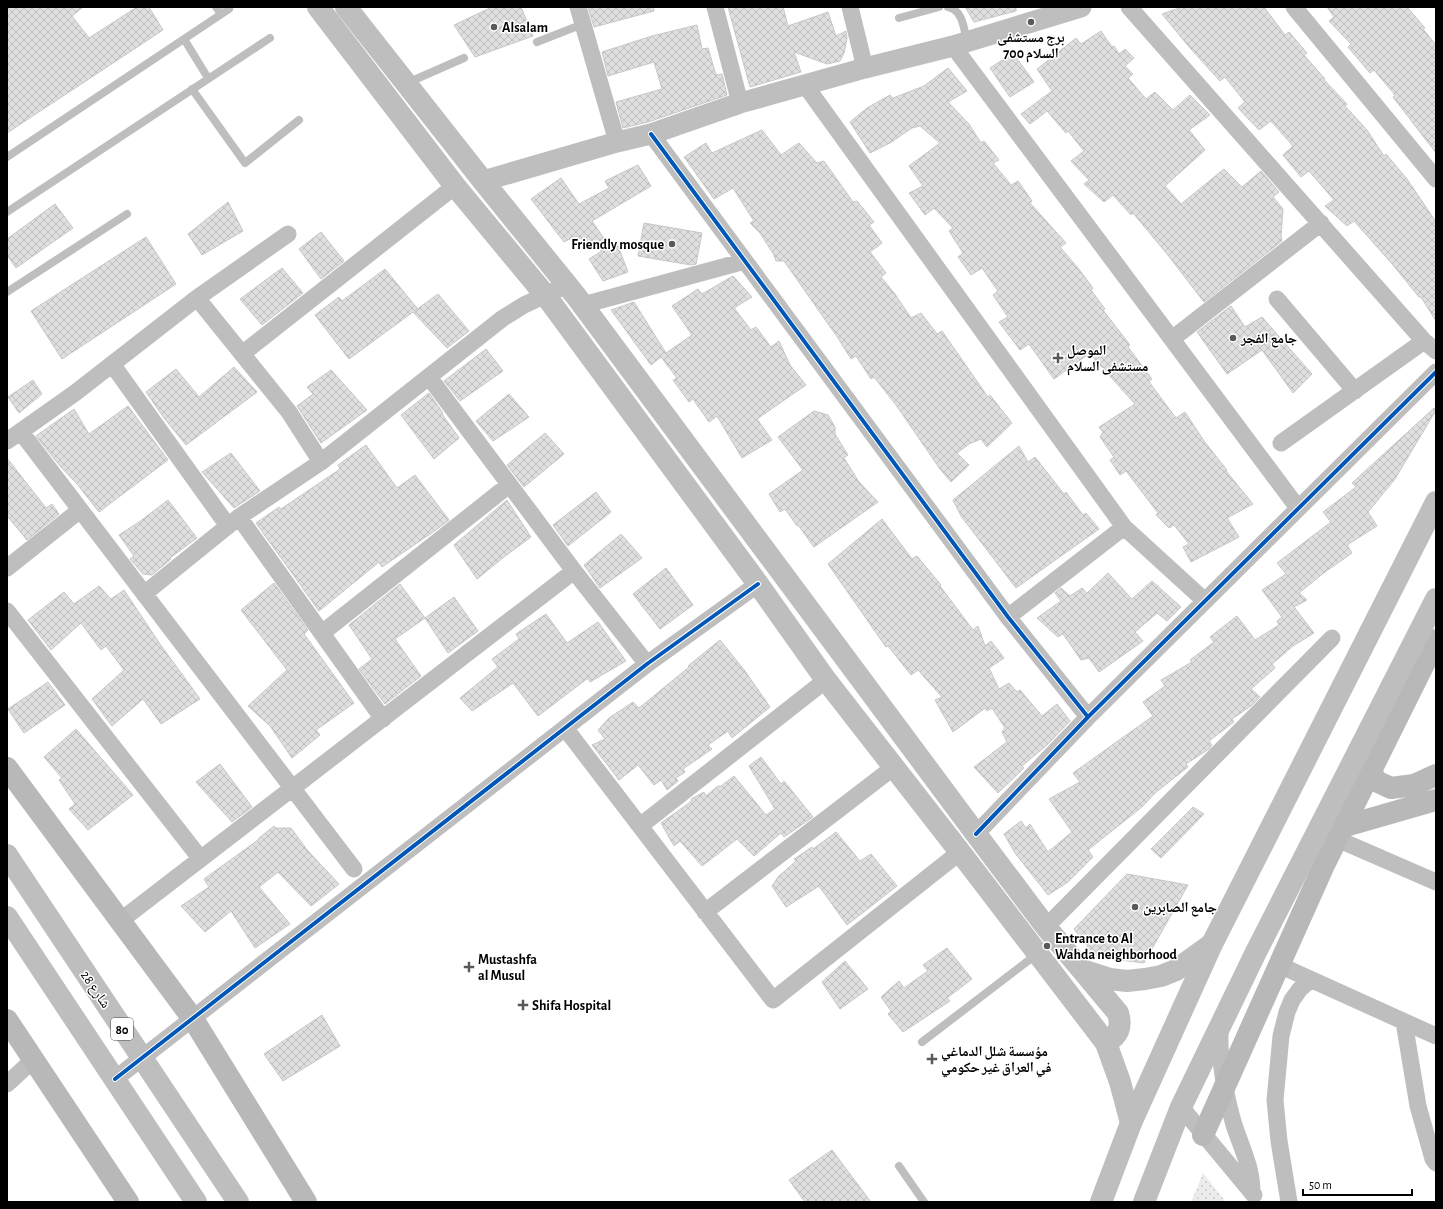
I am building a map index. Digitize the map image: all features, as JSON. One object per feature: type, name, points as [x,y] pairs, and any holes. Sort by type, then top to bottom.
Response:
[{"type":"main road","points":[[318,7],[455,186],[546,296],[758,584],[826,680],[1106,1043],[1120,1082],[1131,1123]]},
{"type":"main road","points":[[346,7],[583,305],[1046,927],[1118,1014],[1120,1022],[1119,1031],[1114,1038],[1106,1043]]},
{"type":"main road","points":[[1101,1202],[1131,1123],[1212,944],[1433,513]]},
{"type":"main road","points":[[1144,1202],[1181,1107],[1256,952],[1436,598]]},
{"type":"main road","points":[[1203,1135],[1324,865],[1436,640]]},
{"type":"main road","points":[[1374,720],[1371,770],[1376,781],[1391,788],[1414,785],[1436,775]]},
{"type":"main road","points":[[7,768],[193,1019],[306,1202]]},
{"type":"main road","points":[[1303,859],[1327,835],[1340,833],[1436,800]]},
{"type":"main road","name":"شارع 28","points":[[7,855],[238,1202]]},
{"type":"main road","name":"80","points":[[7,917],[196,1202]]},
{"type":"main road","points":[[1082,970],[1110,978],[1127,980],[1156,977],[1176,970],[1212,944]]},
{"type":"main road","points":[[7,1020],[128,1202]]},
{"type":"street","points":[[578,7],[617,142]]},
{"type":"street","points":[[715,7],[740,103]]},
{"type":"street","points":[[850,7],[865,68]]},
{"type":"street","points":[[1129,7],[1430,346],[1355,391],[1281,443]]},
{"type":"street","points":[[1294,7],[1436,179]]},
{"type":"street","points":[[483,181],[617,142],[651,134],[740,103],[865,68],[960,44],[1068,9]]},
{"type":"street","points":[[960,44],[1172,339],[1298,508]]},
{"type":"street","points":[[805,85],[1124,527],[1205,601]]},
{"type":"street","points":[[651,134],[1008,617],[1088,717]]},
{"type":"street","points":[[242,354],[455,186]]},
{"type":"street","points":[[1172,339],[1321,223]]},
{"type":"street","points":[[7,441],[112,364],[197,298],[288,234]]},
{"type":"street","points":[[583,305],[745,261]]},
{"type":"street","points":[[144,594],[233,522],[321,462],[503,318],[524,305],[567,285]]},
{"type":"street","points":[[197,298],[289,412],[321,462]]},
{"type":"street","points":[[1277,299],[1355,391]]},
{"type":"street","points":[[112,364],[233,522],[322,633],[383,719]]},
{"type":"street","points":[[976,834],[1088,717],[1436,372]]},
{"type":"street","points":[[429,378],[574,571],[647,664]]},
{"type":"street","points":[[21,432],[354,870]]},
{"type":"street","points":[[322,633],[509,485]]},
{"type":"street","points":[[7,568],[80,510]]},
{"type":"street","points":[[1008,617],[1124,527]]},
{"type":"street","points":[[120,921],[574,571]]},
{"type":"street","points":[[115,1080],[647,664],[758,584]]},
{"type":"street","points":[[7,611],[200,858]]},
{"type":"street","points":[[1046,927],[1332,638]]},
{"type":"street","points":[[640,826],[826,680]]},
{"type":"street","points":[[565,728],[773,1000],[960,852]]},
{"type":"street","points":[[705,912],[894,767]]},
{"type":"street","points":[[1340,833],[1436,882]]},
{"type":"street","points":[[1279,966],[1436,1036]]},
{"type":"street","points":[[1289,1202],[1279,1141],[1276,1100],[1280,1044],[1287,1012],[1292,1000],[1300,989],[1310,980]]},
{"type":"street","points":[[1404,1022],[1418,1106],[1433,1159],[1436,1163]]},
{"type":"street","points":[[1220,1028],[1220,1051],[1225,1087],[1234,1126],[1249,1165],[1256,1198]]},
{"type":"street","points":[[7,1084],[33,1060]]},
{"type":"street","points":[[1181,1107],[1256,1198]]},
{"type":"lane","points":[[899,18],[939,7]]},
{"type":"lane","points":[[948,7],[953,8],[960,16],[960,44]]},
{"type":"lane","points":[[7,157],[184,39],[219,10],[229,9]]},
{"type":"lane","points":[[537,42],[583,24]]},
{"type":"lane","points":[[7,212],[270,38]]},
{"type":"lane","points":[[184,39],[208,78]]},
{"type":"lane","points":[[406,84],[464,58]]},
{"type":"lane","points":[[192,89],[245,162],[300,120]]},
{"type":"lane","points":[[7,292],[127,214]]},
{"type":"lane","points":[[922,1042],[1038,954]]},
{"type":"lane","points":[[899,1166],[924,1202]]},
{"type":"shaded area","points":[[1203,1173],[1226,1202],[1191,1202]]},
{"type":"building","points":[[7,7],[83,7],[72,16],[89,38],[137,7],[149,7],[163,30],[7,133]]},
{"type":"building","points":[[492,7],[521,7],[533,36],[475,57],[454,25]]},
{"type":"building","points":[[588,7],[653,7],[654,11],[594,27]]},
{"type":"building","points":[[728,7],[783,7],[788,26],[828,12],[836,36],[846,31],[847,38],[844,53],[840,61],[827,64],[794,52],[801,72],[750,87]]},
{"type":"building","points":[[965,7],[1016,7],[1016,11],[974,22]]},
{"type":"building","points":[[1182,7],[1264,7],[1285,35],[1289,32],[1307,53],[1304,55],[1325,79],[1324,80],[1347,104],[1345,106],[1367,130],[1384,156],[1386,154],[1407,179],[1436,222],[1436,321],[1421,297],[1419,297],[1354,221],[1347,226],[1325,206],[1334,200],[1309,171],[1301,177],[1283,155],[1293,146],[1271,121],[1259,130],[1238,108],[1245,102],[1225,77],[1220,81],[1162,14]]},
{"type":"building","points":[[1327,7],[1407,7],[1425,28],[1423,29],[1436,45],[1436,153],[1393,97],[1395,95],[1374,70],[1370,73],[1348,47],[1351,44],[1329,21],[1334,17]]},
{"type":"building","points":[[697,25],[702,49],[708,48],[716,75],[722,74],[727,95],[648,122],[623,128],[616,102],[662,89],[654,62],[608,76],[602,52],[652,36]]},
{"type":"building","points":[[1101,31],[1119,54],[1125,49],[1134,58],[1125,66],[1133,74],[1128,78],[1146,99],[1155,92],[1173,110],[1190,95],[1210,115],[1189,130],[1205,150],[1165,186],[1181,204],[1224,169],[1242,187],[1261,171],[1279,192],[1273,197],[1283,209],[1282,241],[1204,302],[1133,213],[1131,215],[1113,195],[1104,202],[1084,184],[1089,180],[1071,161],[1084,151],[1068,131],[1066,133],[1047,111],[1030,124],[1021,114],[1052,91],[1037,69],[1076,38],[1081,44]]},
{"type":"building","points":[[1013,53],[1034,82],[1010,97],[990,68]]},
{"type":"building","points":[[948,68],[967,91],[948,102],[969,124],[981,143],[984,141],[999,160],[993,163],[1011,185],[1018,181],[1032,201],[1030,203],[1066,243],[1060,247],[1093,288],[1091,290],[1105,309],[1103,310],[1130,345],[1128,347],[1152,379],[1149,382],[1176,418],[1185,412],[1204,441],[1227,470],[1226,471],[1253,504],[1227,518],[1239,537],[1191,562],[1183,547],[1189,544],[1174,525],[1169,528],[1156,515],[1158,513],[1126,471],[1120,475],[1110,460],[1114,457],[1100,437],[1103,432],[1099,427],[1135,404],[1090,353],[1054,379],[1029,344],[1020,350],[999,322],[1008,317],[993,295],[998,291],[982,268],[971,275],[958,257],[963,253],[949,231],[953,228],[934,208],[925,215],[909,193],[923,186],[909,166],[940,143],[920,126],[912,128],[890,143],[870,153],[850,122],[867,108],[890,95],[893,98],[924,86]]},
{"type":"building","points":[[762,130],[781,155],[799,143],[817,163],[824,161],[853,202],[857,201],[874,222],[869,225],[882,243],[870,252],[886,273],[881,277],[895,294],[911,318],[921,313],[937,334],[942,331],[988,397],[990,395],[1012,423],[987,447],[981,439],[969,444],[957,453],[969,465],[951,482],[874,377],[871,379],[856,356],[851,359],[784,261],[776,261],[774,255],[760,233],[750,223],[754,221],[733,188],[714,199],[684,157],[706,143],[712,153]]},
{"type":"building","points":[[638,165],[651,186],[592,221],[610,247],[617,243],[628,272],[603,281],[589,259],[602,251],[576,236],[564,242],[531,199],[561,178],[579,204],[609,188],[605,181]]},
{"type":"building","points":[[228,202],[243,231],[202,255],[188,234]]},
{"type":"building","points":[[55,204],[73,228],[16,268],[7,255],[7,239]]},
{"type":"building","points":[[644,223],[702,233],[696,264],[691,265],[638,256]]},
{"type":"building","points":[[321,232],[344,261],[321,279],[299,249]]},
{"type":"building","points":[[146,237],[176,284],[62,359],[31,311]]},
{"type":"building","points":[[282,268],[303,293],[262,325],[240,299]]},
{"type":"building","points":[[385,269],[417,308],[416,310],[438,294],[469,331],[447,348],[413,312],[349,359],[315,315],[339,297],[342,301]]},
{"type":"building","points":[[733,276],[752,297],[734,308],[751,330],[756,327],[771,347],[779,341],[790,365],[806,385],[757,419],[772,440],[742,458],[717,416],[709,422],[693,399],[689,402],[673,380],[677,378],[661,357],[651,365],[611,310],[634,302],[666,353],[692,335],[672,306],[698,289],[702,294]]},
{"type":"building","points":[[1231,306],[1245,327],[1262,317],[1312,374],[1293,393],[1262,350],[1227,374],[1197,332]]},
{"type":"building","points":[[486,349],[503,371],[460,401],[444,381]]},
{"type":"building","points":[[234,367],[257,392],[186,445],[164,418],[146,392],[176,369],[199,397]]},
{"type":"building","points":[[331,370],[367,410],[321,443],[297,406],[313,394],[307,387]]},
{"type":"building","points":[[33,380],[42,394],[19,413],[8,397]]},
{"type":"building","points":[[429,393],[459,438],[434,459],[401,415]]},
{"type":"building","points":[[509,394],[529,417],[493,441],[476,421]]},
{"type":"building","points":[[128,406],[168,460],[99,512],[36,436],[74,409],[89,434]]},
{"type":"building","points":[[1434,408],[1436,410],[1395,479],[1368,512],[1377,526],[1347,545],[1352,553],[1299,593],[1307,600],[1294,607],[1314,633],[1293,646],[1272,664],[1275,668],[1251,689],[1260,697],[1251,706],[1232,719],[1234,722],[1209,741],[1212,745],[1209,749],[1186,764],[1188,767],[1155,793],[1142,807],[1088,850],[1093,857],[1068,882],[1048,895],[1015,853],[1004,834],[1021,821],[1026,828],[1030,824],[1048,852],[1072,832],[1049,799],[1080,782],[1073,773],[1153,716],[1143,702],[1165,686],[1161,680],[1192,662],[1190,660],[1214,642],[1210,637],[1237,616],[1255,640],[1279,625],[1277,621],[1282,617],[1262,590],[1286,574],[1277,563],[1331,522],[1323,512],[1356,487],[1352,483]]},
{"type":"building","points":[[814,411],[828,415],[835,427],[835,434],[848,455],[844,458],[859,482],[878,502],[814,547],[785,509],[780,512],[769,494],[803,470],[778,437]]},
{"type":"building","points":[[545,433],[564,454],[524,487],[507,465]]},
{"type":"building","points":[[366,445],[397,488],[415,475],[449,520],[382,567],[379,562],[319,611],[256,523],[279,507],[281,509],[340,469],[338,465]]},
{"type":"building","points":[[1019,446],[1028,462],[1035,457],[1064,494],[1066,492],[1083,515],[1086,513],[1099,529],[1016,588],[961,516],[953,500]]},
{"type":"building","points":[[231,453],[260,491],[234,508],[202,472]]},
{"type":"building","points":[[7,458],[46,508],[52,504],[59,514],[27,540],[7,516]]},
{"type":"building","points":[[596,492],[611,512],[568,546],[553,525]]},
{"type":"building","points":[[168,500],[197,538],[170,558],[171,559],[152,575],[143,574],[130,559],[134,556],[119,535]]},
{"type":"building","points":[[507,500],[531,537],[477,579],[454,545]]},
{"type":"building","points":[[882,519],[912,559],[917,556],[941,585],[940,586],[973,630],[978,626],[985,646],[991,641],[1004,658],[989,668],[999,689],[1009,683],[1017,692],[1020,690],[1042,716],[1057,704],[1070,721],[1047,745],[1022,766],[1024,768],[998,793],[974,767],[1007,742],[1002,732],[1005,728],[992,708],[987,711],[985,708],[953,732],[935,700],[942,697],[918,670],[911,675],[888,646],[886,647],[828,564]]},
{"type":"building","points":[[621,534],[642,558],[600,588],[584,565]]},
{"type":"building","points":[[666,568],[693,605],[660,629],[633,594]]},
{"type":"building","points":[[1108,573],[1132,599],[1152,581],[1181,607],[1167,621],[1157,613],[1135,632],[1143,641],[1099,672],[1089,658],[1081,660],[1063,634],[1058,637],[1037,618],[1061,601],[1055,593],[1061,588],[1070,596],[1082,588],[1087,593]]},
{"type":"building","points":[[274,583],[308,630],[304,634],[354,703],[316,730],[320,735],[292,758],[270,726],[248,706],[287,670],[241,610]]},
{"type":"building","points":[[400,584],[425,618],[395,639],[421,676],[385,704],[359,669],[372,659],[349,625]]},
{"type":"building","points":[[99,586],[111,599],[124,590],[160,644],[200,699],[161,724],[143,699],[112,726],[92,699],[124,670],[106,646],[101,650],[81,623],[51,650],[28,620],[64,592],[74,604]]},
{"type":"building","points":[[454,597],[478,631],[448,653],[425,618]]},
{"type":"building","points":[[546,614],[567,643],[598,622],[626,661],[590,682],[588,678],[538,716],[513,683],[472,711],[460,698],[498,667],[492,659],[519,639],[516,634]]},
{"type":"building","points":[[720,640],[745,671],[770,707],[732,738],[728,731],[708,745],[712,749],[683,769],[685,772],[676,778],[678,781],[667,790],[661,780],[654,785],[638,765],[619,780],[592,745],[605,739],[598,730],[609,718],[633,702],[639,708]]},
{"type":"building","points":[[48,682],[65,705],[24,733],[8,709]]},
{"type":"building","points":[[76,729],[133,795],[88,830],[69,809],[75,804],[59,780],[62,778],[44,757]]},
{"type":"building","points":[[761,757],[781,784],[784,781],[813,817],[784,837],[781,833],[754,856],[737,839],[702,866],[680,841],[674,846],[661,823],[692,801],[691,799],[704,792],[706,796],[734,776],[766,815],[775,809],[749,766]]},
{"type":"building","points":[[220,764],[252,807],[232,822],[196,782]]},
{"type":"building","points":[[1193,807],[1204,814],[1161,858],[1151,849]]},
{"type":"building","points":[[274,826],[276,828],[291,828],[308,851],[339,884],[311,906],[278,872],[259,887],[290,924],[255,948],[231,911],[205,932],[181,906],[209,887],[204,879],[258,840]]},
{"type":"building","points":[[836,832],[860,861],[871,854],[897,886],[847,925],[819,886],[786,907],[772,886],[778,877],[796,861],[794,859],[812,847],[813,849]]},
{"type":"building","name":"جامع الصابرين","points":[[1127,874],[1188,885],[1144,963],[1096,957],[1074,929]]},
{"type":"building","points":[[947,948],[972,979],[947,998],[950,1001],[903,1032],[888,1014],[891,1011],[881,997],[899,981],[904,988],[928,971],[923,965]]},
{"type":"building","points":[[845,961],[868,989],[840,1009],[822,982]]},
{"type":"building","points":[[322,1015],[340,1046],[283,1081],[264,1054]]},
{"type":"building","points":[[832,1150],[871,1202],[805,1202],[789,1180]]},
{"type":"cycle path","points":[[651,134],[1008,617],[1088,717]]},
{"type":"cycle path","points":[[976,834],[1088,717],[1436,372]]},
{"type":"cycle path","points":[[115,1079],[647,664],[758,584]]},
{"type":"place","name":"برج مستشفى السلام 700","points":[[1031,22]]},
{"type":"place","name":"Alsalam","points":[[494,27]]},
{"type":"place","name":"Friendly mosque","points":[[672,244]]},
{"type":"place","name":"جامع الفجر","points":[[1233,338]]},
{"type":"place","name":"الموصل مستشفى السلام","points":[[1058,358]]},
{"type":"place","name":"جامع الصابرين","points":[[1135,907]]},
{"type":"place","name":"Entrance to Al Wahda neighborhood","points":[[1047,946]]},
{"type":"place","name":"Mustashfa al Musul","points":[[469,967]]},
{"type":"place","name":"Shifa Hospital","points":[[523,1005]]},
{"type":"place","name":"مؤسسة شلل الدماغي في العراق غير حكومي","points":[[932,1059]]}]
